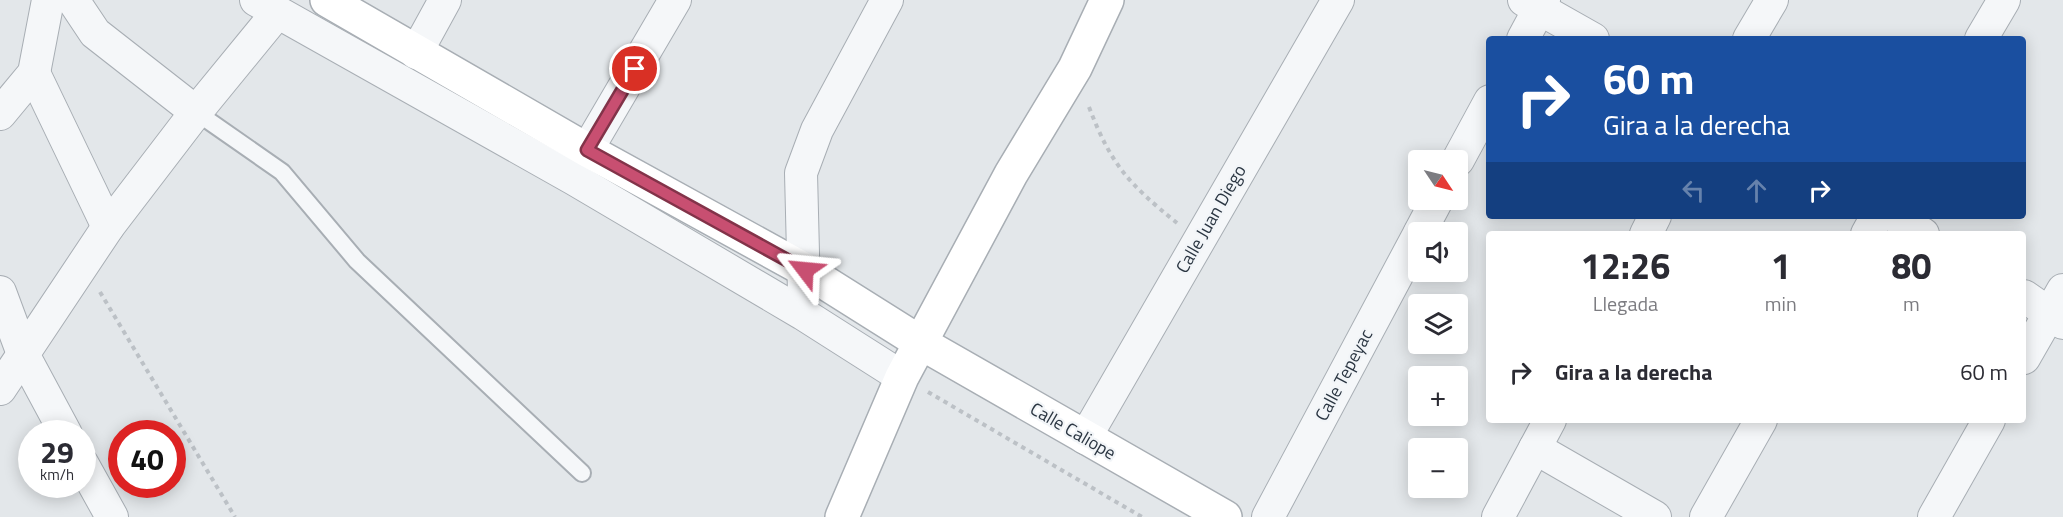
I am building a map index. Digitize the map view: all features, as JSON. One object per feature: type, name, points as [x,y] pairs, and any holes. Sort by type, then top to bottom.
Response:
[{"type":"street","points":[[0,114],[34,73],[48,0]]},
{"type":"street","points":[[73,0],[95,33],[196,112]]},
{"type":"street","name":"Calle Caliope","points":[[327,0],[587,150],[805,270],[921,343],[1225,517]]},
{"type":"street","points":[[416,53],[445,0]]},
{"type":"street","points":[[587,150],[675,0]]},
{"type":"street","points":[[803,314],[805,270],[801,174],[817,130],[887,0]]},
{"type":"street","points":[[842,517],[902,377],[1011,174],[1075,68],[1107,0]]},
{"type":"street","name":"Calle Juan Diego","points":[[1085,438],[1338,0]]},
{"type":"street","points":[[1751,36],[1772,0]]},
{"type":"street","points":[[1983,36],[2004,0]]},
{"type":"street","points":[[1523,36],[1535,3],[1588,36]]},
{"type":"street","points":[[0,389],[108,227],[196,112],[267,6],[574,179],[803,314],[902,377]]},
{"type":"street","points":[[34,73],[108,227]]},
{"type":"street","points":[[1463,150],[1486,108]]},
{"type":"street","points":[[1899,219],[1918,231]]},
{"type":"street","name":"Calle Tepeyac","points":[[1268,517],[1408,254]]},
{"type":"street","points":[[0,292],[23,354],[58,420]]},
{"type":"street","points":[[2026,354],[2050,305]]},
{"type":"street","points":[[1498,517],[1548,423]]},
{"type":"street","points":[[1706,517],[1759,423]]},
{"type":"street","points":[[1934,517],[1987,423]]},
{"type":"street","points":[[1535,448],[1655,517]]},
{"type":"street","points":[[96,488],[112,517]]},
{"type":"lane","points":[[196,112],[282,172],[357,261],[582,473]]},
{"type":"path","points":[[1075,68],[1099,133],[1118,168],[1142,194],[1198,240]]},
{"type":"path","points":[[83,263],[235,517]]},
{"type":"path","points":[[902,377],[1142,517]]},
{"type":"route","points":[[635,69],[587,150],[805,270]]}]
